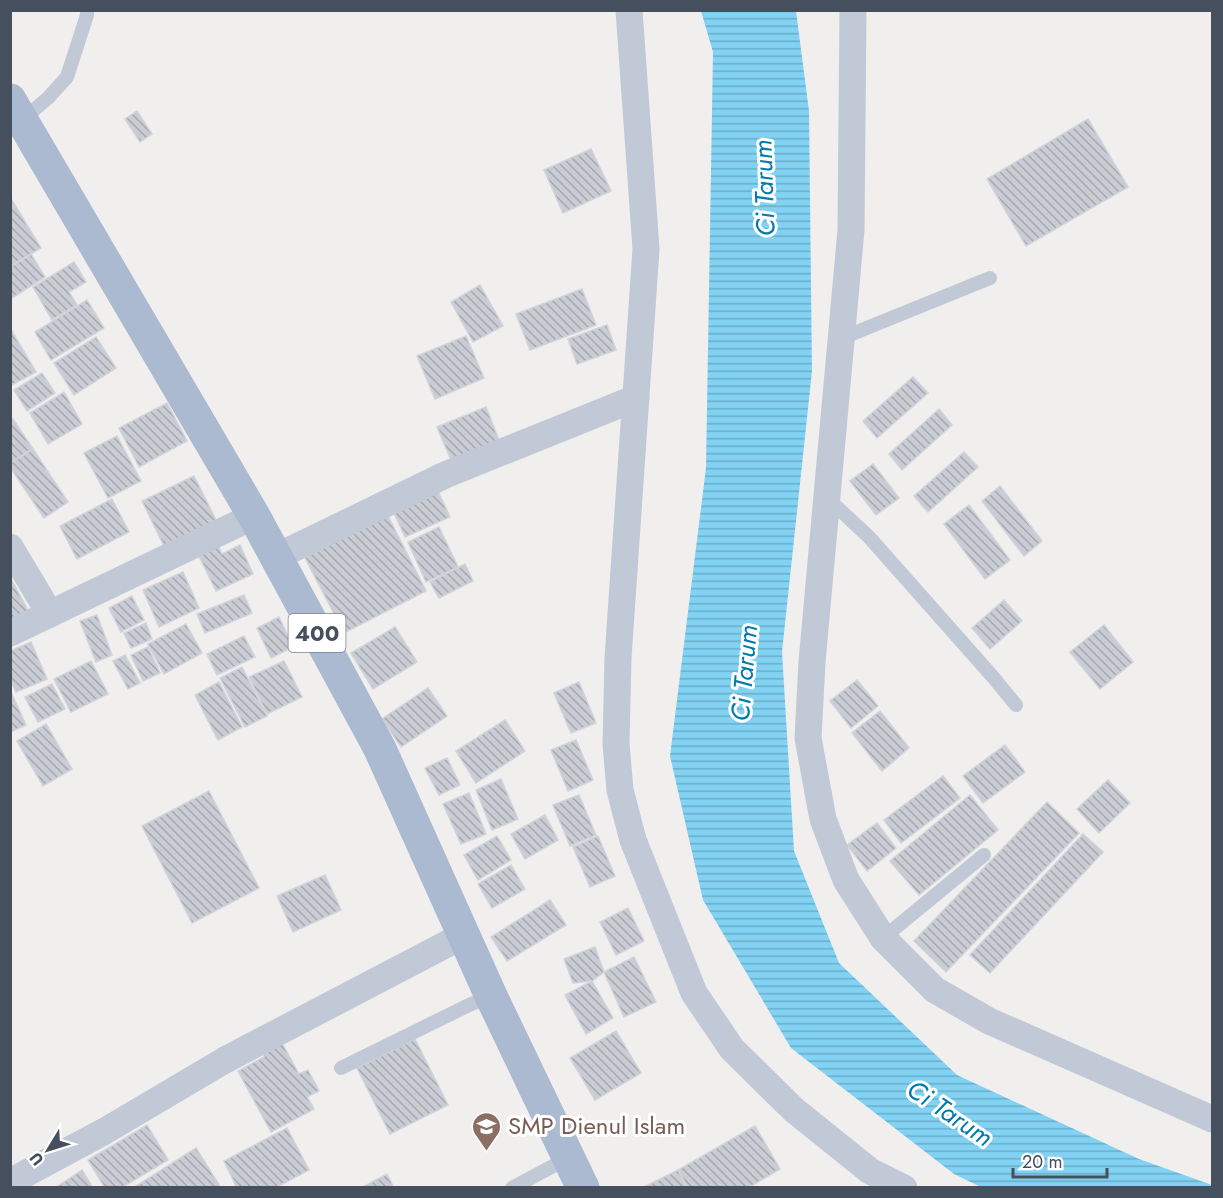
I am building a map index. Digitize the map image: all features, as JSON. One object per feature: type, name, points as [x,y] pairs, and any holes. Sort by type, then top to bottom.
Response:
[{"type":"main road","name":"400","points":[[16,110],[254,516],[380,749],[491,996],[583,1188]]},
{"type":"street","points":[[629,10],[646,249],[618,658],[616,744],[620,790],[633,840],[694,993],[732,1048],[794,1110],[870,1171],[904,1188]]},
{"type":"street","points":[[853,10],[851,230],[812,662],[808,738],[823,819],[846,880],[883,938],[935,990],[989,1021],[1212,1119]]},
{"type":"street","points":[[276,557],[445,475],[636,398]]},
{"type":"street","points":[[10,633],[254,516]]},
{"type":"street","points":[[10,547],[50,614]]},
{"type":"street","points":[[10,1182],[105,1131],[225,1060],[464,935]]},
{"type":"lane","points":[[16,110],[48,98],[67,77],[87,10]]},
{"type":"lane","points":[[842,338],[990,278]]},
{"type":"lane","points":[[827,498],[869,537],[1016,705]]},
{"type":"lane","points":[[883,938],[984,855]]},
{"type":"lane","points":[[341,1068],[491,996]]},
{"type":"lane","points":[[512,1188],[568,1158]]},
{"type":"water","name":"Ci Tarum","points":[[701,11],[796,11],[809,111],[812,371],[782,652],[794,851],[839,963],[957,1075],[1139,1159],[1212,1185],[1212,1187],[981,1187],[954,1174],[791,1048],[703,900],[670,756],[706,468],[713,52]]},
{"type":"building","points":[[137,111],[152,134],[140,142],[125,119]]},
{"type":"building","points":[[1088,119],[1128,187],[1026,246],[987,179]]},
{"type":"building","points":[[591,149],[611,191],[563,213],[544,170]]},
{"type":"building","points":[[10,197],[41,248],[10,266]]},
{"type":"building","points":[[31,254],[45,277],[12,298],[10,296],[10,267]]},
{"type":"building","points":[[74,262],[86,282],[69,292],[77,305],[52,320],[33,287]]},
{"type":"building","points":[[480,285],[503,326],[473,342],[451,302]]},
{"type":"building","points":[[582,289],[596,325],[530,350],[516,314]]},
{"type":"building","points":[[87,300],[104,328],[51,360],[35,332]]},
{"type":"building","points":[[607,325],[616,350],[577,364],[568,339]]},
{"type":"building","points":[[10,328],[36,372],[10,386]]},
{"type":"building","points":[[466,336],[484,378],[435,399],[417,356]]},
{"type":"building","points":[[96,337],[116,368],[74,395],[54,363]]},
{"type":"building","points":[[42,373],[55,393],[27,411],[14,390]]},
{"type":"building","points":[[913,377],[928,393],[877,438],[863,421]]},
{"type":"building","points":[[64,392],[82,424],[48,444],[30,413]]},
{"type":"building","points":[[167,403],[187,441],[139,467],[119,428]]},
{"type":"building","points":[[486,407],[499,440],[451,460],[437,427]]},
{"type":"building","points":[[939,409],[952,425],[902,470],[889,454]]},
{"type":"building","points":[[13,419],[33,449],[10,463],[10,420]]},
{"type":"building","points":[[117,436],[141,481],[108,498],[84,453]]},
{"type":"building","points":[[33,449],[68,502],[44,518],[10,467],[10,463]]},
{"type":"building","points":[[964,452],[978,467],[928,512],[914,496]]},
{"type":"building","points":[[873,464],[899,498],[876,515],[850,481]]},
{"type":"building","points":[[194,476],[216,520],[164,546],[142,501]]},
{"type":"building","points":[[435,485],[450,517],[405,537],[390,504]]},
{"type":"building","points":[[1000,486],[1042,541],[1024,556],[982,501]]},
{"type":"building","points":[[112,499],[129,532],[77,559],[60,526]]},
{"type":"building","points":[[969,505],[1010,560],[985,579],[944,524]]},
{"type":"building","points":[[385,510],[426,591],[344,633],[302,552]]},
{"type":"building","points":[[439,527],[458,567],[426,582],[408,542]]},
{"type":"building","points":[[217,543],[222,554],[240,545],[253,574],[216,591],[197,552]]},
{"type":"building","points":[[465,564],[473,581],[439,598],[430,582]]},
{"type":"building","points":[[183,572],[199,608],[159,627],[143,590]]},
{"type":"building","points":[[10,577],[31,616],[10,627]]},
{"type":"building","points":[[244,595],[252,613],[205,633],[197,614]]},
{"type":"building","points":[[132,596],[144,620],[121,632],[109,608]]},
{"type":"building","points":[[1004,600],[1022,621],[990,649],[972,628]]},
{"type":"building","points":[[97,615],[112,655],[96,662],[80,621]]},
{"type":"building","points":[[279,617],[293,647],[271,658],[257,628]]},
{"type":"building","points":[[146,623],[152,639],[131,648],[124,633]]},
{"type":"building","points":[[186,624],[202,653],[164,674],[148,644]]},
{"type":"building","points":[[1104,625],[1133,662],[1100,689],[1070,652]]},
{"type":"building","points":[[395,627],[417,662],[373,689],[351,653]]},
{"type":"building","points":[[244,636],[255,657],[217,675],[207,654]]},
{"type":"building","points":[[31,642],[47,679],[16,692],[10,679],[10,651]]},
{"type":"building","points":[[148,647],[160,673],[143,681],[131,655]]},
{"type":"building","points":[[125,655],[140,683],[128,689],[113,661]]},
{"type":"building","points":[[91,661],[108,694],[71,712],[54,679]]},
{"type":"building","points":[[284,661],[302,697],[267,714],[249,677]]},
{"type":"building","points":[[242,667],[267,716],[245,727],[220,678]]},
{"type":"building","points":[[857,680],[878,706],[851,728],[830,701]]},
{"type":"building","points":[[219,682],[242,727],[218,740],[195,695]]},
{"type":"building","points":[[579,682],[596,723],[571,733],[554,693]]},
{"type":"building","points":[[52,684],[65,709],[38,722],[25,697]]},
{"type":"building","points":[[428,688],[447,716],[401,747],[382,719]]},
{"type":"building","points":[[10,690],[26,725],[10,732]]},
{"type":"building","points":[[880,711],[909,748],[882,771],[852,733]]},
{"type":"building","points":[[505,720],[525,751],[476,783],[456,751]]},
{"type":"building","points":[[46,724],[72,769],[43,786],[17,741]]},
{"type":"building","points":[[576,740],[593,780],[568,791],[551,750]]},
{"type":"building","points":[[1005,745],[1025,772],[983,803],[963,776]]},
{"type":"building","points":[[447,758],[460,785],[439,795],[425,768]]},
{"type":"building","points":[[943,776],[960,798],[901,843],[884,820]]},
{"type":"building","points":[[501,779],[518,819],[492,830],[476,790]]},
{"type":"building","points":[[1108,780],[1130,803],[1099,833],[1077,809]]},
{"type":"building","points":[[209,791],[259,888],[192,923],[142,826]]},
{"type":"building","points":[[469,793],[486,834],[461,844],[443,804]]},
{"type":"building","points":[[579,795],[596,835],[570,846],[553,805]]},
{"type":"building","points":[[970,795],[998,830],[919,895],[890,861]]},
{"type":"building","points":[[1047,802],[1079,833],[946,972],[914,941]]},
{"type":"building","points":[[545,815],[558,840],[525,859],[511,834]]},
{"type":"building","points":[[877,823],[896,848],[867,871],[847,845]]},
{"type":"building","points":[[1083,834],[1103,852],[990,973],[970,955]]},
{"type":"building","points":[[497,836],[511,860],[478,880],[464,855]]},
{"type":"building","points":[[598,836],[615,876],[590,887],[573,847]]},
{"type":"building","points":[[511,865],[525,889],[492,908],[478,884]]},
{"type":"building","points":[[325,875],[341,910],[293,932],[277,896]]},
{"type":"building","points":[[550,900],[566,925],[507,961],[491,937]]},
{"type":"building","points":[[628,908],[644,941],[616,955],[600,922]]},
{"type":"building","points":[[595,947],[604,972],[592,981],[573,983],[564,959]]},
{"type":"building","points":[[634,957],[656,1002],[624,1017],[604,972]]},
{"type":"building","points":[[592,981],[613,1018],[586,1034],[565,995]]},
{"type":"building","points":[[616,1031],[641,1073],[595,1100],[570,1058]]},
{"type":"building","points":[[415,1039],[448,1105],[390,1134],[357,1068]]},
{"type":"building","points":[[281,1041],[299,1074],[308,1070],[319,1091],[307,1097],[314,1109],[271,1132],[238,1071],[264,1057],[262,1052]]},
{"type":"building","points":[[147,1125],[168,1160],[121,1188],[105,1188],[88,1160]]},
{"type":"building","points":[[755,1126],[780,1169],[748,1188],[688,1188],[678,1170]]},
{"type":"building","points":[[287,1128],[309,1170],[275,1188],[237,1188],[224,1161]]},
{"type":"building","points":[[196,1148],[221,1188],[133,1188]]},
{"type":"building","points":[[82,1170],[93,1188],[55,1188]]},
{"type":"building","points":[[678,1170],[686,1188],[642,1188]]},
{"type":"building","points":[[387,1174],[394,1188],[361,1188]]},
{"type":"place","name":"SMP Dienul Islam","points":[[487,1152]]}]
